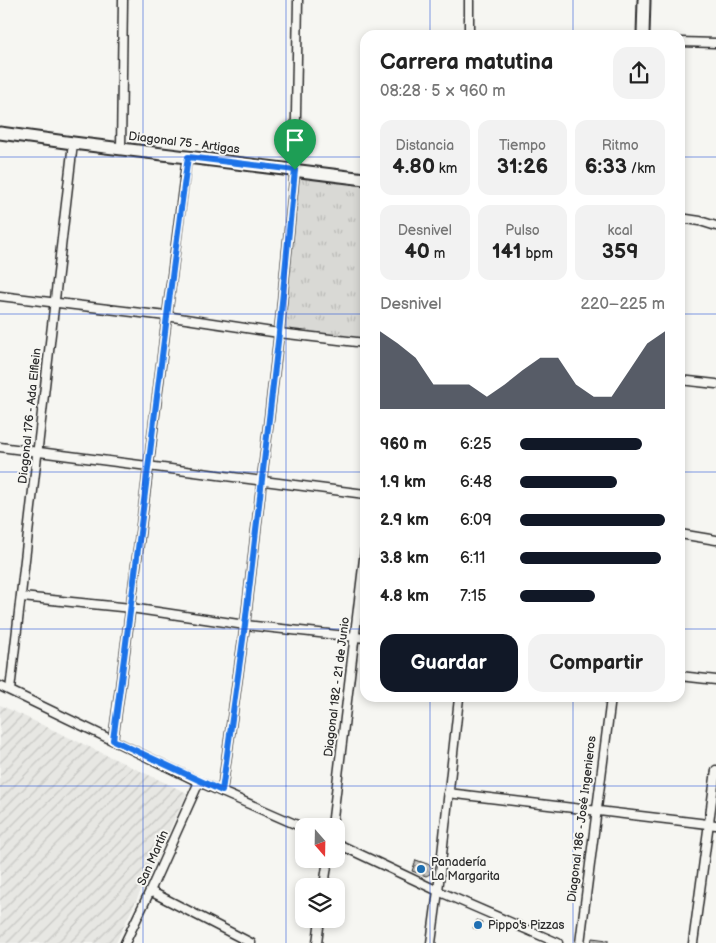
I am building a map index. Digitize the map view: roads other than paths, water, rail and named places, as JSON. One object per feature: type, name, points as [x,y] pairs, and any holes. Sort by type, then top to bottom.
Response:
[{"type":"street","points":[[121,149],[123,0]]},
{"type":"street","points":[[222,791],[245,625],[279,333],[295,170],[298,0]]},
{"type":"street","points":[[469,30],[470,0]]},
{"type":"street","points":[[644,0],[644,30]]},
{"type":"street","points":[[685,42],[716,43]]},
{"type":"street","name":"Diagonal 75 - Artigas","points":[[0,133],[360,178]]},
{"type":"street","name":"Diagonal 176 - Ada Elflein","points":[[10,690],[73,143]]},
{"type":"street","points":[[113,740],[149,466],[166,316],[188,157]]},
{"type":"street","points":[[685,219],[716,226]]},
{"type":"street","points":[[0,296],[360,342]]},
{"type":"street","points":[[685,381],[716,384]]},
{"type":"street","points":[[0,447],[360,493]]},
{"type":"street","points":[[685,535],[716,540]]},
{"type":"street","name":"Diagonal 182 - 21 de Junio","points":[[333,818],[360,590]]},
{"type":"street","points":[[22,597],[131,608],[245,625],[360,638]]},
{"type":"street","points":[[685,677],[716,680]]},
{"type":"street","points":[[0,686],[200,782],[295,824]]},
{"type":"street","points":[[431,943],[459,702]]},
{"type":"street","name":"Diagonal 186 - José Ingenieros","points":[[580,943],[612,702]]},
{"type":"street","points":[[693,943],[713,825],[716,770]]},
{"type":"street","name":"San Martín","points":[[125,943],[200,782]]},
{"type":"street","points":[[448,793],[713,825]]},
{"type":"street","points":[[345,847],[558,943]]},
{"type":"street","points":[[150,891],[250,943]]},
{"type":"street","points":[[317,943],[319,928]]},
{"type":"place","name":"Panadería La Margarita","points":[[421,869]]},
{"type":"place","name":"Pippo's Pizzas","points":[[478,925]]}]
